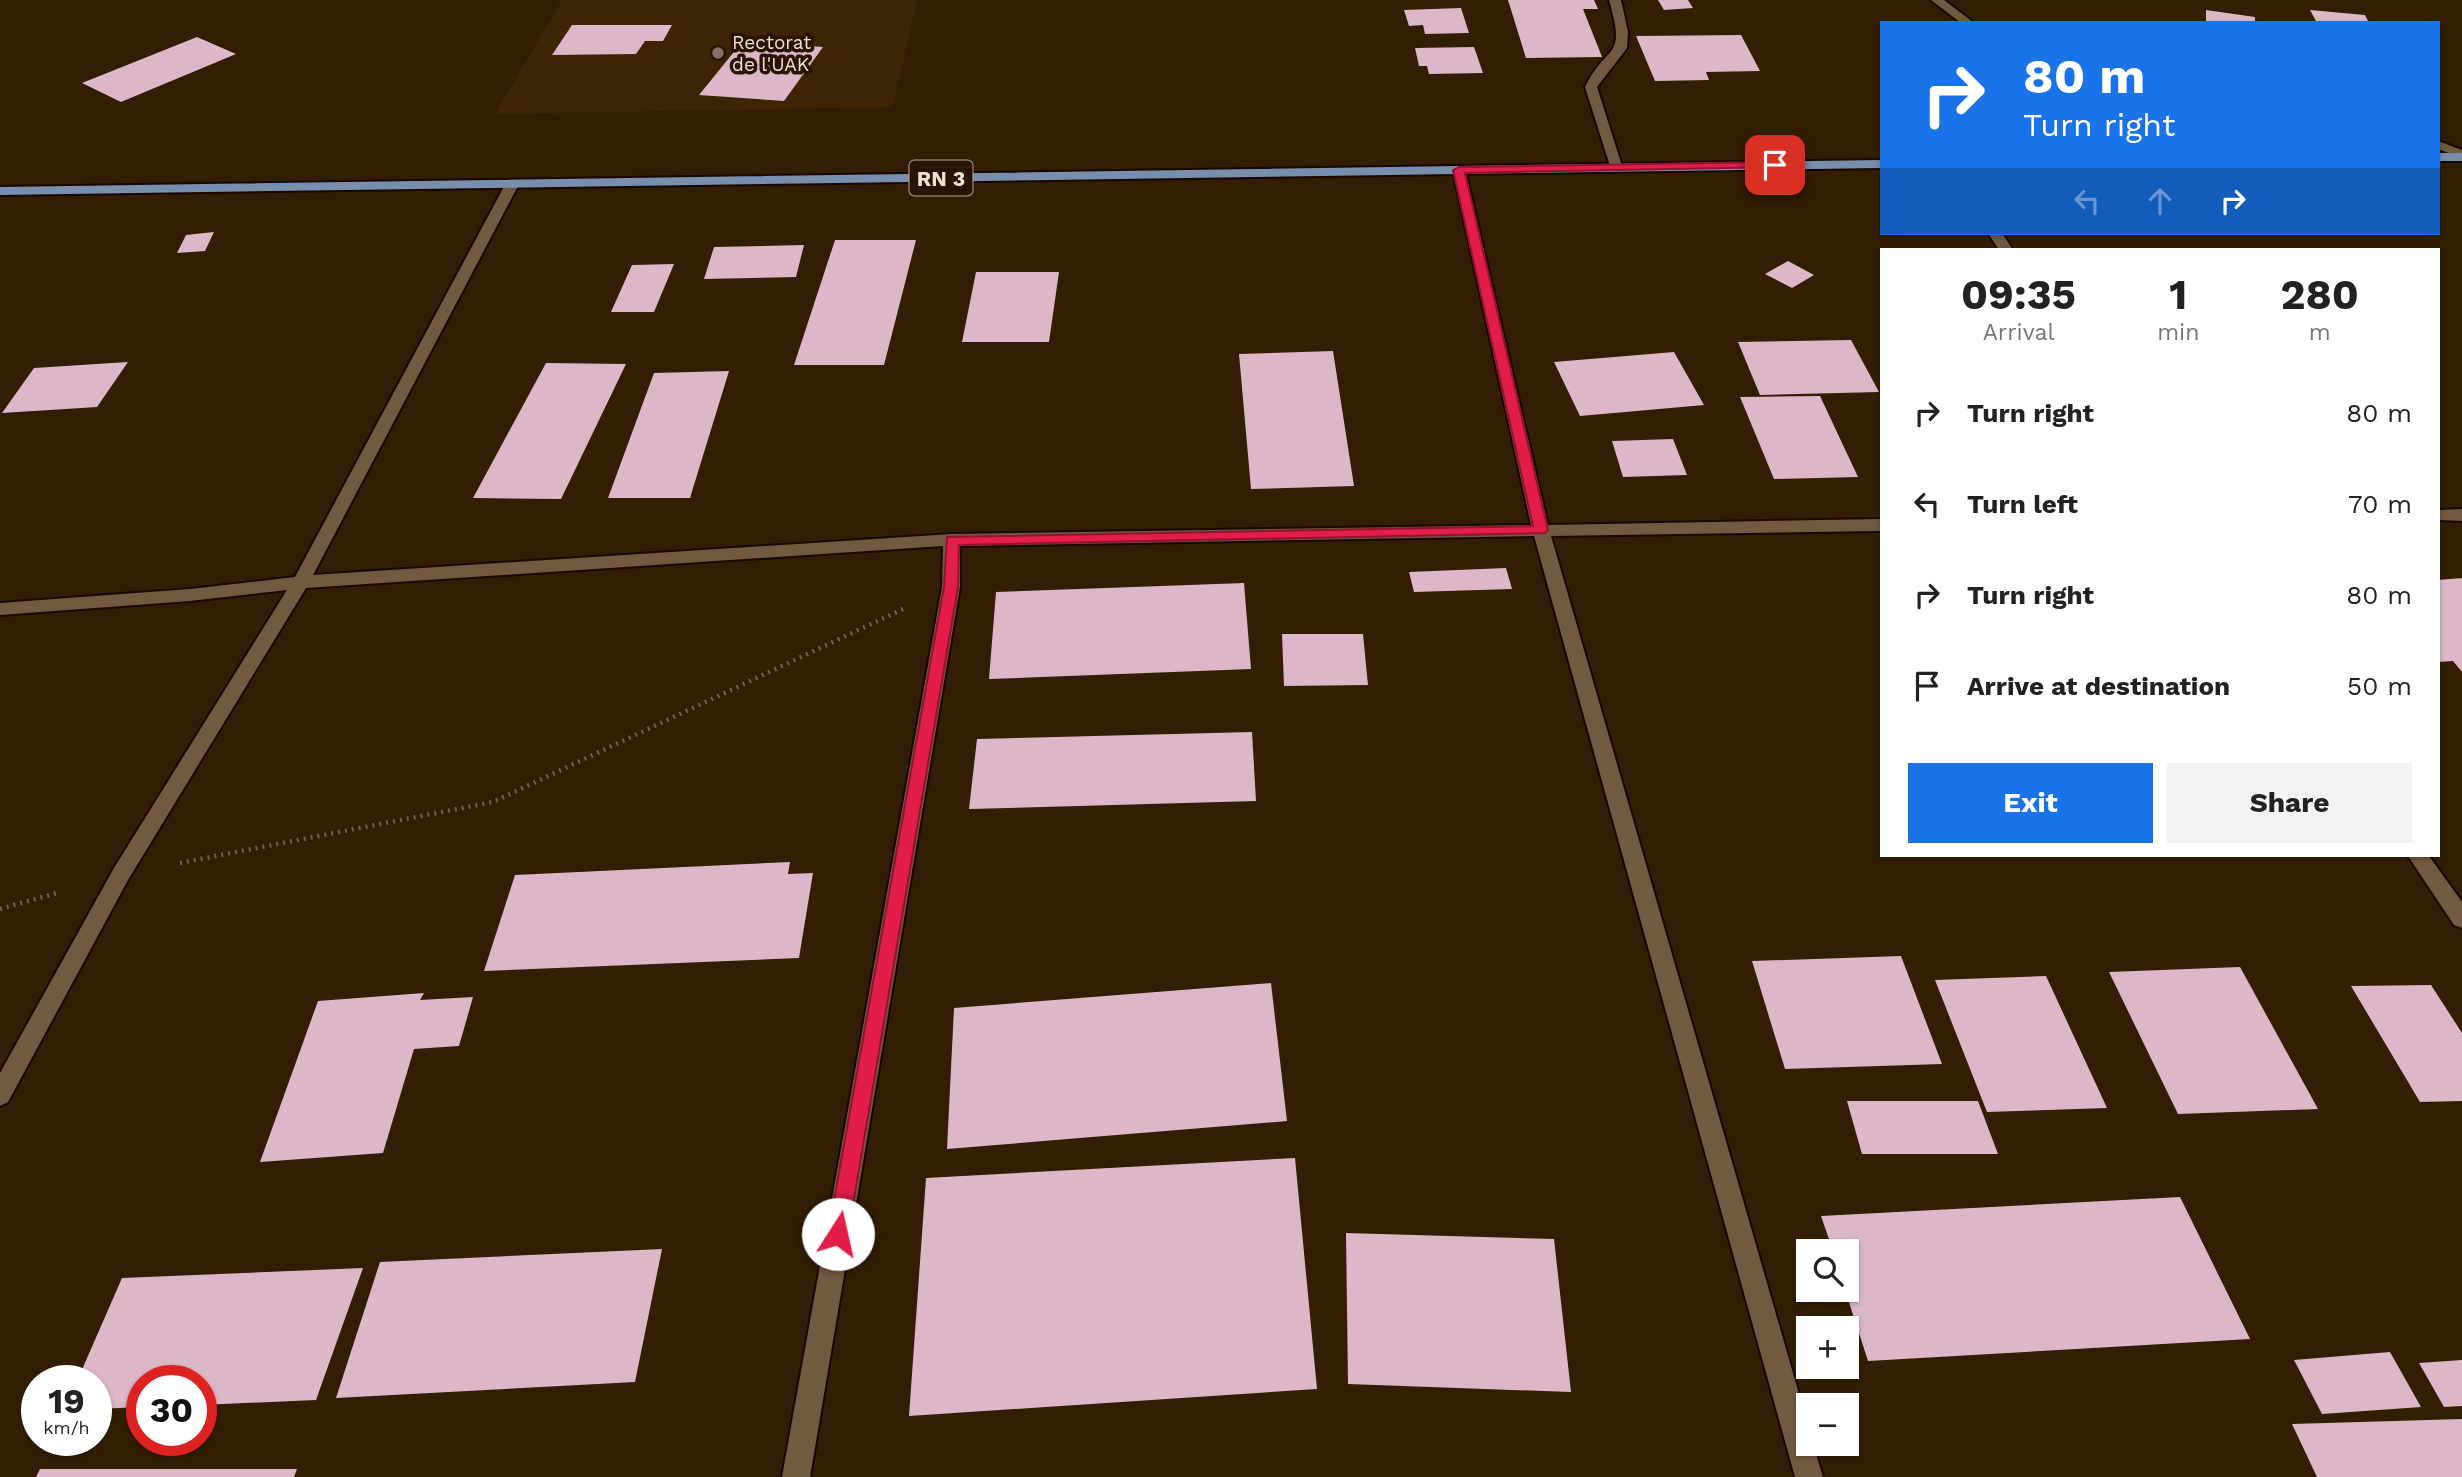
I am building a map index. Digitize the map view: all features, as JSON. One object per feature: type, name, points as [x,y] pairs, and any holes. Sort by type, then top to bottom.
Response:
[{"type":"main road","points":[[2440,158],[2462,155]]},
{"type":"main road","name":"RN 3","points":[[0,191],[1880,164]]},
{"type":"street","points":[[1615,0],[1624,33],[1621,50],[1613,61],[1596,74],[1591,88],[1616,166]]},
{"type":"street","points":[[1937,0],[1966,21]]},
{"type":"street","points":[[2440,146],[2462,155]]},
{"type":"street","points":[[1459,170],[1541,530],[1809,1477]]},
{"type":"street","points":[[0,1095],[121,874],[301,582],[512,184]]},
{"type":"street","points":[[2440,515],[2462,515]]},
{"type":"street","points":[[0,609],[190,595],[301,582],[952,540],[1880,525]]},
{"type":"street","points":[[796,1477],[951,587],[952,540]]},
{"type":"street","points":[[2419,857],[2462,919]]},
{"type":"path","points":[[0,909],[121,874],[493,802],[951,587]]},
{"type":"shaded area","name":"Rectorat de l'UAK","points":[[562,0],[917,0],[893,107],[495,114]]},
{"type":"building","points":[[1508,0],[1594,0],[1598,9],[1583,9],[1602,57],[1526,58]]},
{"type":"building","points":[[1658,0],[1688,0],[1693,8],[1664,10]]},
{"type":"building","points":[[1461,8],[1469,33],[1425,34],[1423,25],[1409,26],[1404,10]]},
{"type":"building","points":[[2206,10],[2255,17],[2255,21],[2206,21]]},
{"type":"building","points":[[2310,10],[2365,15],[2368,21],[2316,21]]},
{"type":"building","points":[[572,25],[672,25],[663,41],[645,41],[636,54],[552,55]]},
{"type":"building","points":[[1741,35],[1760,71],[1706,72],[1709,80],[1655,81],[1636,36]]},
{"type":"building","points":[[197,37],[236,54],[121,102],[82,83]]},
{"type":"building","points":[[742,42],[823,47],[784,101],[699,95]]},
{"type":"building","points":[[1474,47],[1483,73],[1429,74],[1427,66],[1419,66],[1415,48]]},
{"type":"building","points":[[214,232],[205,251],[177,253],[186,235]]},
{"type":"building","points":[[835,240],[916,240],[884,365],[794,365]]},
{"type":"building","points":[[804,245],[796,277],[704,279],[714,247]]},
{"type":"building","points":[[1788,261],[1814,275],[1792,288],[1765,274]]},
{"type":"building","points":[[674,264],[654,312],[611,312],[632,265]]},
{"type":"building","points":[[976,272],[1059,272],[1049,342],[962,342]]},
{"type":"building","points":[[1851,340],[1879,392],[1760,395],[1738,342]]},
{"type":"building","points":[[1333,351],[1354,486],[1251,489],[1239,354]]},
{"type":"building","points":[[1674,352],[1704,405],[1580,416],[1554,362]]},
{"type":"building","points":[[128,362],[97,407],[2,413],[34,368]]},
{"type":"building","points":[[546,363],[626,364],[561,499],[473,498]]},
{"type":"building","points":[[729,371],[690,498],[608,498],[654,373]]},
{"type":"building","points":[[1820,396],[1858,477],[1774,479],[1740,397]]},
{"type":"building","points":[[1673,439],[1687,475],[1623,477],[1612,441]]},
{"type":"building","points":[[1506,568],[1512,589],[1414,592],[1409,572]]},
{"type":"building","points":[[2462,578],[2462,672],[2453,661],[2440,662],[2440,580]]},
{"type":"building","points":[[1244,583],[1251,669],[989,679],[996,592]]},
{"type":"building","points":[[1282,634],[1363,634],[1368,685],[1284,686]]},
{"type":"building","points":[[1252,732],[1256,801],[969,809],[977,739]]},
{"type":"building","points":[[790,862],[788,874],[813,873],[799,958],[484,971],[515,875]]},
{"type":"building","points":[[1901,956],[1942,1064],[1785,1069],[1752,961]]},
{"type":"building","points":[[2240,967],[2318,1109],[2178,1114],[2109,972]]},
{"type":"building","points":[[2046,976],[2107,1108],[1987,1112],[1935,980]]},
{"type":"building","points":[[1271,983],[1287,1121],[947,1149],[954,1008]]},
{"type":"building","points":[[2431,985],[2462,1033],[2462,1101],[2420,1102],[2351,986]]},
{"type":"building","points":[[424,993],[420,1000],[473,997],[459,1046],[414,1049],[383,1153],[260,1162],[318,1001]]},
{"type":"building","points":[[1847,1101],[1978,1101],[1998,1154],[1862,1154]]},
{"type":"building","points":[[1295,1158],[1317,1389],[909,1416],[926,1178]]},
{"type":"building","points":[[2180,1197],[2250,1339],[1868,1361],[1859,1333],[1859,1316],[1853,1316],[1849,1302],[1859,1302],[1859,1239],[1829,1239],[1821,1216]]},
{"type":"building","points":[[1346,1233],[1554,1239],[1571,1392],[1348,1384]]},
{"type":"building","points":[[662,1249],[635,1382],[336,1398],[380,1262]]},
{"type":"building","points":[[363,1268],[316,1400],[217,1404],[217,1365],[126,1365],[126,1408],[112,1408],[112,1365],[84,1365],[122,1278]]},
{"type":"building","points":[[2390,1352],[2421,1407],[2322,1414],[2294,1360]]},
{"type":"building","points":[[2462,1360],[2462,1406],[2444,1407],[2419,1363]]},
{"type":"building","points":[[2462,1419],[2462,1477],[2317,1477],[2292,1424]]},
{"type":"building","points":[[40,1469],[297,1469],[294,1477],[36,1477]]},
{"type":"place","name":"Rectorat de l'UAK","points":[[718,53]]},
{"type":"route","points":[[838,1234],[951,587],[952,540],[1541,530],[1459,170],[1775,165]]}]
